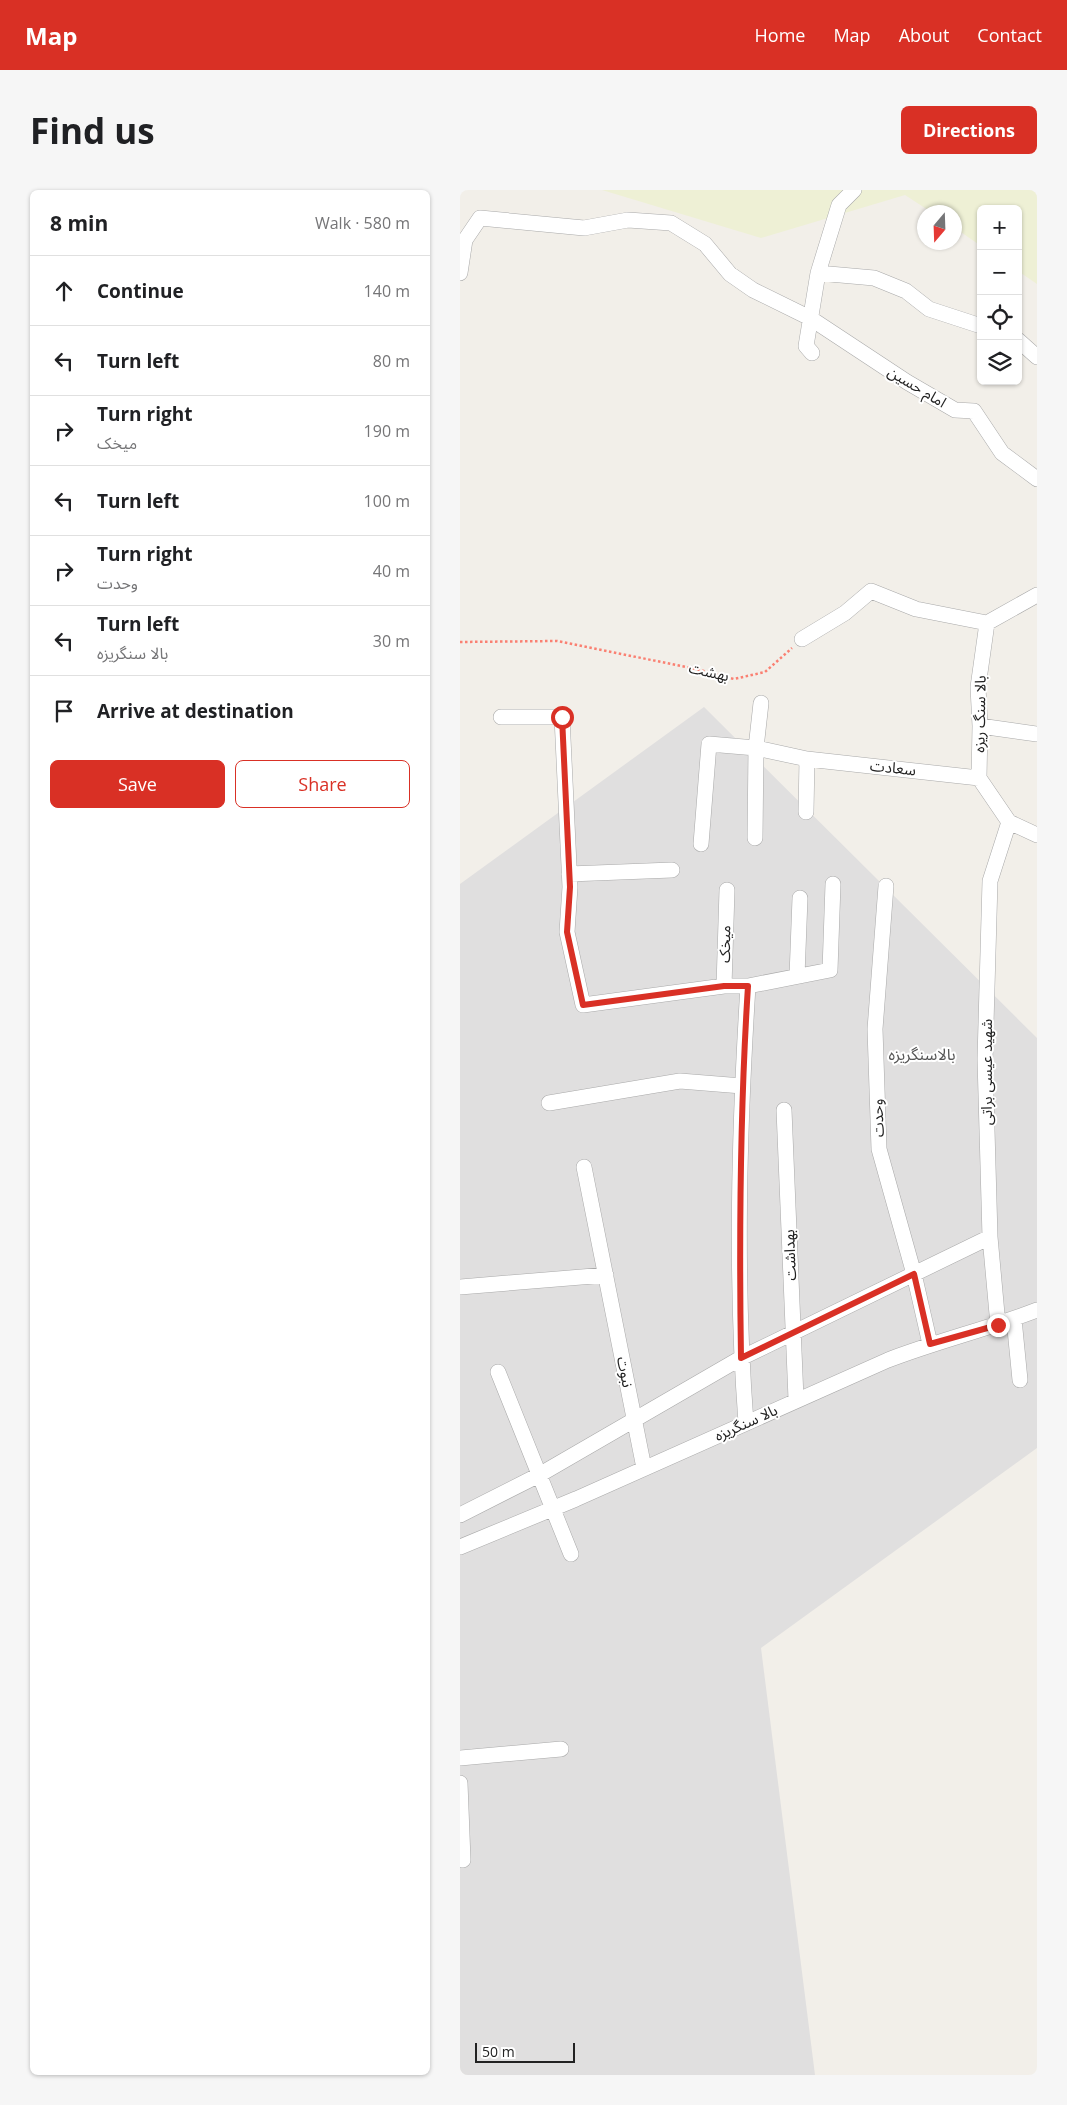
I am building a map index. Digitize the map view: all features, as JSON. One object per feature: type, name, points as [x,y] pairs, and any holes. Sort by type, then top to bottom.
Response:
[{"type":"street","points":[[812,353],[806,348],[818,273],[839,205],[854,190]]},
{"type":"street","points":[[460,273],[465,240],[480,218],[584,228],[628,220],[671,223],[705,244],[730,274],[753,290],[810,318]]},
{"type":"street","points":[[818,273],[874,278],[906,291],[929,310],[977,325]]},
{"type":"street","name":"امام حسین","points":[[810,318],[907,382],[955,410],[974,411],[1002,453],[1037,479]]},
{"type":"street","points":[[1022,343],[1037,356]]},
{"type":"street","points":[[802,639],[845,614],[871,591],[916,609],[987,624],[1037,595]]},
{"type":"street","name":"بالا سنگ ریزه","points":[[978,778],[980,726],[978,687],[987,624]]},
{"type":"street","points":[[755,838],[756,748],[761,703]]},
{"type":"street","points":[[501,717],[562,717],[569,874],[567,932],[583,1005],[724,986],[748,986],[830,970],[833,884]]},
{"type":"street","points":[[980,726],[1037,734]]},
{"type":"street","name":"سعادت","points":[[702,844],[709,744],[756,748],[807,759],[978,778]]},
{"type":"street","points":[[806,812],[807,759]]},
{"type":"street","points":[[978,778],[1009,822],[1037,835]]},
{"type":"street","name":"شهید عیسی براتی","points":[[998,1325],[990,1237],[985,1059],[990,881],[1009,822]]},
{"type":"street","points":[[569,874],[672,870]]},
{"type":"street","name":"وحدت","points":[[886,886],[875,1029],[879,1149],[914,1274],[930,1344]]},
{"type":"street","name":"میخک","points":[[724,986],[726,890]]},
{"type":"street","points":[[798,976],[800,898]]},
{"type":"street","points":[[746,1423],[741,1358],[739,1226],[742,1086],[748,986]]},
{"type":"street","points":[[549,1103],[680,1081],[742,1086]]},
{"type":"street","name":"بهداشت","points":[[784,1110],[796,1400]]},
{"type":"street","name":"نبوت","points":[[584,1168],[644,1468]]},
{"type":"street","points":[[460,1515],[539,1475],[741,1358],[990,1237]]},
{"type":"street","points":[[460,1288],[606,1275]]},
{"type":"street","name":"بالا سنگریزه","points":[[462,1541],[552,1509],[796,1400],[930,1344],[998,1325],[1037,1310]]},
{"type":"street","points":[[1014,1319],[1020,1380]]},
{"type":"street","points":[[498,1372],[570,1554]]},
{"type":"street","points":[[460,1758],[561,1749]]},
{"type":"street","points":[[460,1783],[463,1860]]},
{"type":"path","name":"بهشت","points":[[460,642],[556,641],[696,669],[734,679],[765,672],[802,639]]},
{"type":"shaded area","points":[[704,707],[1037,1038],[1037,1448],[761,1648],[815,2075],[460,2075],[460,884]]},
{"type":"green space","points":[[602,190],[1037,190],[1037,284],[1022,274],[1022,205],[977,205],[977,243],[962,233],[962,205],[920,205],[905,195],[761,238]]},
{"type":"district","name":"بالاسنگریزه","points":[[922,1054]]},
{"type":"route","points":[[562,717],[570,887],[567,932],[583,1005],[724,986],[748,986],[742,1086],[739,1226],[741,1358],[914,1274],[930,1344],[998,1325]]}]
